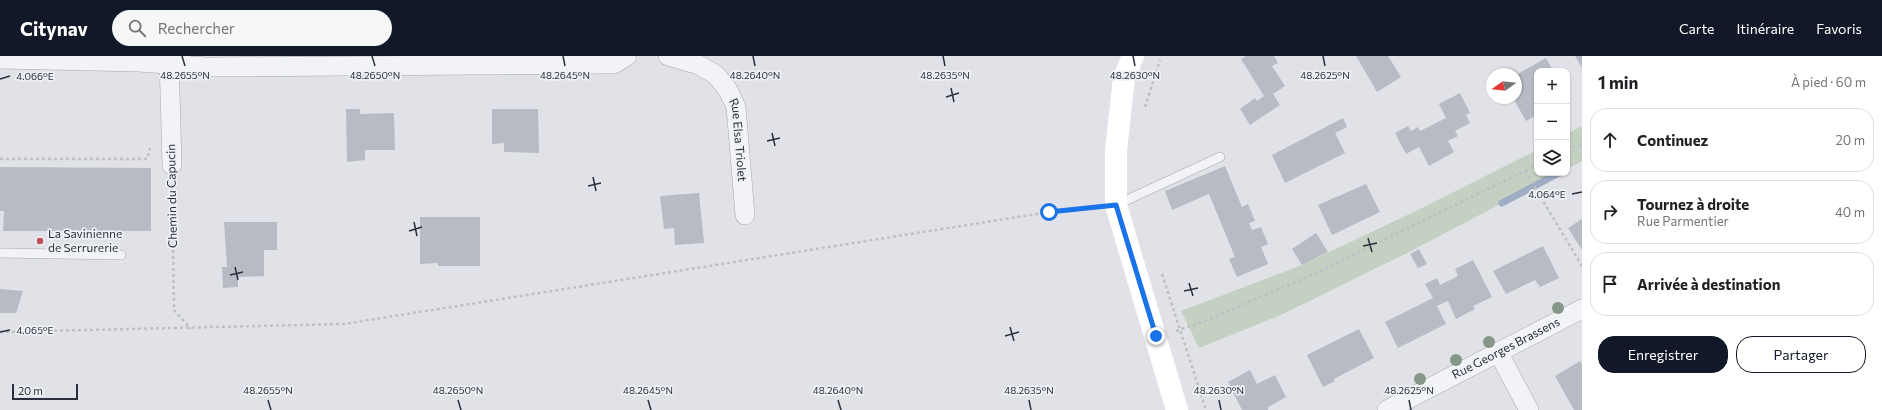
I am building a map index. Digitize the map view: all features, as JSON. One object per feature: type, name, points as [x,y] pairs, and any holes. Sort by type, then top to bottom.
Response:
[{"type":"street","points":[[0,59],[138,62],[170,60],[206,67],[614,64],[627,56]]},
{"type":"street","name":"Rue Elsa Triolet","points":[[668,56],[699,65],[716,75],[728,90],[736,107],[745,215]]},
{"type":"street","points":[[1133,56],[1124,78],[1116,150],[1116,205],[1177,410]]},
{"type":"street","name":"Chemin du Capucin","points":[[170,60],[172,165]]},
{"type":"street","name":"Rue Georges Brassens","points":[[1387,410],[1582,309]]},
{"type":"street","points":[[1498,352],[1529,410]]},
{"type":"lane","points":[[1116,205],[1220,157]]},
{"type":"lane","points":[[0,253],[121,256]]},
{"type":"path","points":[[1142,113],[1160,60]]},
{"type":"path","points":[[1570,149],[1582,143]]},
{"type":"path","points":[[0,160],[147,159],[149,148],[161,146],[162,157],[172,165]]},
{"type":"path","name":"Chemin du Capucin","points":[[172,165],[174,310],[192,329]]},
{"type":"path","points":[[1156,336],[1180,330],[1323,270],[1534,166]]},
{"type":"path","points":[[1525,171],[1582,266]]},
{"type":"path","points":[[0,332],[192,329],[344,324],[1049,212],[1116,205]]},
{"type":"path","points":[[1161,270],[1206,410]]},
{"type":"green space","points":[[1582,126],[1582,161],[1570,167],[1570,140],[1570,132]]},
{"type":"green space","points":[[1534,152],[1534,176],[1553,176],[1411,251],[1281,315],[1199,348],[1181,311],[1302,265],[1418,210]]},
{"type":"building","points":[[1246,56],[1274,56],[1278,63],[1272,66],[1285,86],[1273,94],[1280,105],[1250,125],[1240,109],[1255,98],[1257,101],[1264,96],[1241,59]]},
{"type":"building","points":[[1356,56],[1388,56],[1401,77],[1377,92]]},
{"type":"building","points":[[1575,56],[1582,56],[1582,68]]},
{"type":"building","points":[[1546,58],[1551,68],[1534,68],[1534,117],[1526,121],[1516,104],[1522,104],[1522,72]]},
{"type":"building","points":[[1460,93],[1470,113],[1466,115],[1470,123],[1455,131],[1458,136],[1448,141],[1454,152],[1429,166],[1419,147],[1406,154],[1395,133],[1408,126],[1411,131],[1418,127],[1420,131],[1446,118],[1439,104]]},
{"type":"building","points":[[346,109],[360,109],[360,114],[394,113],[395,150],[365,150],[365,160],[347,162]]},
{"type":"building","points":[[492,109],[538,109],[539,153],[504,152],[504,143],[492,144]]},
{"type":"building","points":[[1343,118],[1347,127],[1335,133],[1345,153],[1285,183],[1272,155]]},
{"type":"building","points":[[1225,166],[1242,207],[1248,204],[1255,221],[1249,223],[1252,230],[1261,227],[1268,244],[1261,247],[1268,264],[1237,277],[1229,259],[1235,257],[1209,194],[1172,210],[1165,191]]},
{"type":"building","points":[[0,167],[151,168],[151,231],[3,231],[4,211],[0,211]]},
{"type":"building","points":[[1366,184],[1380,212],[1332,235],[1318,205]]},
{"type":"building","points":[[699,193],[704,243],[675,245],[674,228],[664,229],[660,196]]},
{"type":"building","points":[[420,217],[480,217],[480,266],[438,266],[438,263],[420,264]]},
{"type":"building","points":[[1582,219],[1582,250],[1568,228]]},
{"type":"building","points":[[224,222],[277,222],[277,250],[264,250],[264,276],[238,277],[238,287],[223,288],[222,267],[227,267]]},
{"type":"building","points":[[1316,233],[1328,252],[1302,265],[1292,249]]},
{"type":"building","points":[[1543,246],[1559,278],[1540,287],[1535,280],[1506,294],[1493,271]]},
{"type":"building","points":[[1419,249],[1427,264],[1418,268],[1410,254]]},
{"type":"building","points":[[1473,260],[1492,297],[1473,306],[1475,309],[1456,319],[1448,301],[1437,306],[1446,324],[1398,348],[1385,322],[1433,298],[1425,284],[1437,278],[1440,285],[1458,276],[1455,269]]},
{"type":"building","points":[[0,289],[23,291],[16,313],[0,313]]},
{"type":"building","points":[[1359,329],[1374,358],[1334,379],[1335,381],[1323,387],[1307,355]]},
{"type":"building","points":[[1580,361],[1582,365],[1582,410],[1574,410],[1555,376]]},
{"type":"building","points":[[1250,370],[1257,384],[1275,375],[1286,397],[1268,407],[1268,410],[1242,410],[1228,382]]},
{"type":"waterway","points":[[1502,203],[1553,176]]},
{"type":"place","name":"La Savinienne de Serrurerie","points":[[40,241]]},
{"type":"route","points":[[1049,212],[1116,205],[1156,336]]}]
